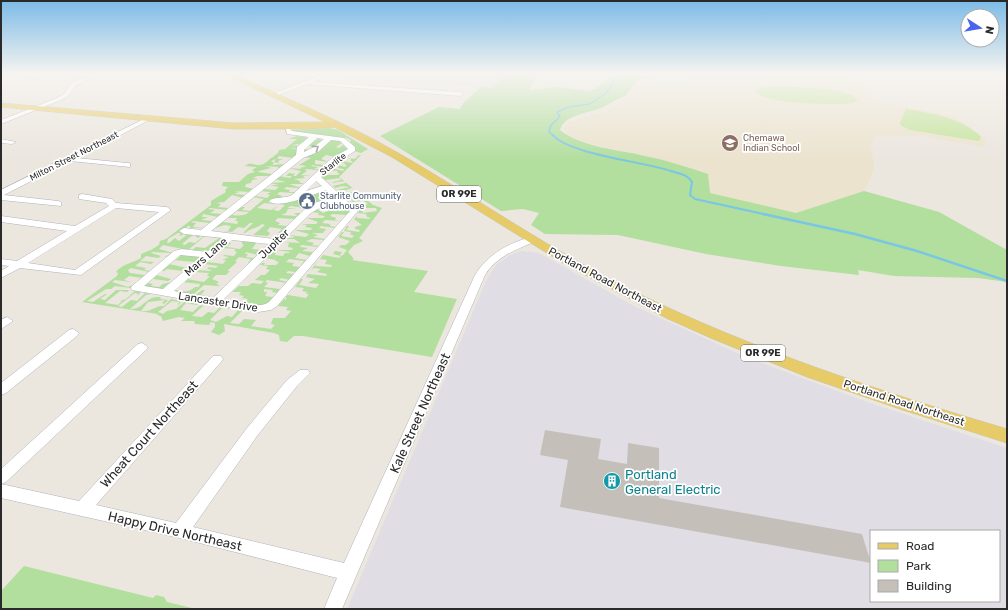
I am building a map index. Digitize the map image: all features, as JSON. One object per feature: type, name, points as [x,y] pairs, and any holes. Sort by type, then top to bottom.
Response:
[{"type":"main road","name":"Portland Road Northeast","points":[[290,102],[335,124],[407,162],[532,240],[584,270],[644,301],[762,353],[856,388],[1007,436]]},
{"type":"main road","points":[[1,105],[234,126],[287,129],[335,124]]},
{"type":"main road","points":[[287,129],[309,122],[315,114]]},
{"type":"street","points":[[1,122],[51,102]]},
{"type":"street","name":"Milton Street Northeast","points":[[1,193],[148,119]]},
{"type":"street","name":"Starlite","points":[[287,129],[289,133],[342,139],[352,149],[335,160],[295,197]]},
{"type":"street","points":[[300,156],[300,149],[315,136]]},
{"type":"street","points":[[203,233],[300,156],[315,150],[329,138]]},
{"type":"street","points":[[1,140],[12,142]]},
{"type":"street","points":[[69,159],[126,165]]},
{"type":"street","name":"Lancaster Drive","points":[[208,255],[182,252],[178,253],[137,287],[138,290],[258,309],[267,308],[273,304],[354,211],[316,177]]},
{"type":"street","points":[[273,201],[288,201],[295,197],[328,187]]},
{"type":"street","points":[[1,197],[58,204]]},
{"type":"street","points":[[82,197],[109,201],[114,206]]},
{"type":"street","name":"Jupiter","points":[[215,302],[314,207],[341,199]]},
{"type":"street","points":[[1,262],[18,265],[77,273],[167,210],[122,205],[114,206],[75,229],[18,265],[1,275]]},
{"type":"street","points":[[1,219],[75,229]]},
{"type":"street","points":[[184,230],[276,242]]},
{"type":"street","name":"Mars Lane","points":[[164,294],[231,236]]},
{"type":"street","name":"Kale Street Northeast","points":[[332,609],[464,315],[481,271],[487,262],[497,255],[532,240]]},
{"type":"street","points":[[1,390],[72,333]]},
{"type":"street","points":[[1,478],[142,347]]},
{"type":"street","name":"Wheat Court Northeast","points":[[82,509],[217,359]]},
{"type":"street","points":[[180,531],[252,432],[292,383],[304,373]]},
{"type":"street","name":"Happy Drive Northeast","points":[[1,491],[180,531],[349,573]]},
{"type":"shaded area","name":"Chemawa Indian School","points":[[621,102],[883,102],[954,116],[986,139],[984,147],[921,136],[875,136],[871,145],[874,170],[864,191],[796,213],[710,193],[697,170],[646,156],[581,142],[566,133],[564,128],[568,122],[604,112]]},
{"type":"shaded area","points":[[521,251],[539,253],[634,306],[746,357],[867,402],[1007,448],[1007,609],[347,609],[486,281],[496,265],[510,255]]},
{"type":"green space","points":[[464,102],[612,102],[598,109],[572,117],[567,120],[560,130],[579,141],[661,160],[708,174],[710,193],[796,213],[864,191],[939,212],[1007,250],[1007,282],[978,278],[894,276],[858,270],[859,275],[781,266],[706,254],[618,235],[545,234],[531,225],[539,213],[523,209],[501,211],[380,136],[439,107],[460,109]]},
{"type":"green space","points":[[802,102],[853,102],[842,104]]},
{"type":"green space","points":[[906,109],[946,117],[965,125],[981,137],[979,141],[910,130],[902,126],[900,123]]},
{"type":"green space","points":[[329,128],[338,130],[368,149],[361,153],[354,151],[356,149],[350,142],[351,140],[347,138],[292,132],[292,130]]},
{"type":"green space","points":[[297,136],[310,138],[307,143],[292,145],[299,146],[300,148],[289,148],[298,149],[297,155],[293,158],[279,156],[277,159],[283,159],[278,161],[279,163],[274,162],[276,159],[271,161],[274,163],[272,165],[285,164],[280,169],[278,168],[279,167],[266,166],[271,168],[258,172],[272,174],[271,176],[257,176],[253,178],[258,179],[252,180],[251,183],[246,184],[245,187],[254,189],[250,192],[234,191],[239,192],[234,194],[246,195],[243,198],[232,195],[224,202],[216,203],[221,204],[218,207],[229,208],[227,210],[208,209],[215,210],[210,213],[222,214],[218,217],[203,214],[202,217],[208,217],[201,220],[213,221],[210,223],[191,222],[196,223],[193,227],[205,228],[190,228],[190,226],[188,226],[180,232],[184,233],[181,236],[179,235],[181,233],[178,233],[168,239],[167,243],[175,238],[179,241],[189,233],[202,235],[198,238],[196,237],[197,235],[194,234],[182,244],[185,245],[189,242],[195,243],[205,235],[223,238],[208,251],[192,250],[196,247],[205,248],[219,238],[205,236],[188,250],[163,245],[159,249],[173,253],[165,257],[171,253],[152,252],[151,253],[161,256],[158,258],[146,256],[140,261],[154,262],[151,264],[140,262],[135,266],[146,268],[144,270],[150,271],[149,272],[131,268],[128,270],[130,273],[145,275],[142,278],[129,276],[124,280],[132,282],[115,280],[112,282],[128,287],[135,284],[130,288],[115,286],[111,289],[106,289],[87,301],[93,302],[107,294],[100,299],[105,300],[116,290],[129,290],[127,292],[120,291],[105,303],[118,305],[122,301],[120,301],[126,299],[135,291],[141,292],[137,296],[138,294],[135,293],[118,306],[122,307],[131,300],[137,301],[145,293],[151,294],[146,295],[130,309],[138,307],[152,298],[160,297],[161,299],[168,300],[164,304],[162,303],[165,300],[148,302],[141,311],[164,306],[171,299],[182,301],[177,306],[179,302],[172,301],[158,312],[163,314],[167,311],[176,309],[184,302],[199,303],[197,305],[186,303],[180,310],[193,312],[199,306],[204,305],[192,316],[202,317],[208,312],[214,313],[220,307],[236,309],[222,308],[210,320],[216,322],[227,316],[232,317],[239,309],[243,310],[230,323],[239,324],[244,319],[256,320],[251,326],[271,329],[275,325],[271,324],[273,318],[285,318],[291,311],[286,310],[288,307],[278,306],[284,299],[286,300],[286,296],[306,298],[309,294],[302,291],[304,288],[295,287],[301,279],[303,279],[299,285],[316,288],[319,284],[308,283],[315,279],[306,277],[308,274],[326,276],[327,274],[317,272],[321,269],[314,268],[311,270],[318,261],[315,266],[331,267],[332,265],[325,264],[327,260],[320,259],[323,255],[339,258],[341,256],[333,254],[335,251],[342,252],[340,255],[342,256],[347,250],[339,247],[341,245],[346,245],[350,241],[338,237],[342,232],[344,232],[341,236],[352,238],[354,236],[350,234],[351,232],[344,231],[347,226],[349,226],[346,230],[359,232],[360,230],[355,229],[355,227],[362,225],[354,219],[357,216],[357,218],[371,218],[367,217],[366,214],[358,213],[359,210],[362,210],[363,213],[377,211],[376,208],[358,208],[354,203],[362,206],[368,204],[363,200],[352,202],[351,201],[359,199],[357,198],[350,200],[346,196],[349,198],[357,195],[350,193],[356,191],[373,205],[382,208],[359,238],[363,241],[354,245],[348,252],[354,259],[352,260],[428,271],[414,292],[457,299],[432,357],[303,336],[294,336],[287,342],[280,341],[279,335],[274,333],[224,324],[225,331],[219,335],[211,332],[215,327],[215,323],[211,322],[209,325],[195,324],[194,321],[181,321],[185,318],[179,317],[163,321],[161,316],[157,315],[158,314],[82,302],[117,276],[118,273],[116,272],[118,269],[141,258],[141,254],[159,245],[160,241],[166,239],[211,205],[211,201],[226,192],[225,190],[228,187],[222,186],[223,182],[239,182],[248,174],[255,172],[252,170],[257,167],[245,166],[249,164],[264,164],[277,154],[279,150],[285,149],[297,139],[289,139]]},
{"type":"green space","points":[[318,139],[327,141],[330,139],[341,140],[342,143],[336,147],[339,148],[343,145],[348,149],[336,157],[326,155],[321,159],[329,162],[315,160],[315,164],[325,165],[323,167],[312,165],[311,166],[318,167],[314,169],[321,169],[317,173],[318,170],[306,169],[305,170],[307,171],[301,175],[312,176],[303,176],[305,178],[294,179],[304,184],[289,184],[301,188],[297,191],[298,188],[286,187],[284,189],[290,190],[289,192],[296,192],[293,195],[293,193],[280,192],[277,194],[282,196],[281,198],[288,199],[271,199],[268,202],[273,204],[264,203],[257,208],[271,210],[278,206],[273,210],[279,211],[285,205],[279,204],[326,189],[335,197],[320,201],[305,208],[290,206],[288,208],[297,209],[288,209],[286,213],[281,215],[296,216],[297,215],[294,214],[301,213],[294,219],[278,218],[275,221],[280,223],[278,225],[287,226],[280,233],[278,233],[282,229],[270,227],[267,231],[270,233],[268,236],[253,235],[265,225],[262,224],[243,233],[253,223],[250,223],[244,228],[238,227],[232,232],[224,231],[228,231],[231,226],[224,225],[213,229],[223,221],[237,224],[238,221],[235,221],[237,218],[227,218],[234,212],[232,215],[239,216],[246,214],[249,212],[236,211],[242,207],[245,207],[242,210],[250,211],[264,199],[252,197],[255,194],[257,194],[255,196],[267,198],[270,195],[267,194],[271,192],[260,191],[263,189],[275,190],[279,187],[270,185],[279,185],[270,183],[286,182],[274,179],[278,176],[290,178],[292,176],[286,176],[289,173],[295,174],[293,176],[296,176],[301,171],[288,168],[302,169],[300,168],[307,166],[299,165],[311,158],[303,157],[298,159],[305,156],[300,152],[303,148],[310,151],[314,149],[311,148],[313,147],[306,145]]},
{"type":"green space","points":[[361,155],[339,177],[344,181],[330,183],[341,180],[340,178],[325,180],[322,177],[327,171],[325,175],[338,175],[340,173],[337,173],[338,171],[328,170],[330,168],[343,171],[344,169],[338,168],[339,166],[333,166],[335,164],[345,167],[347,165],[344,164],[345,163],[337,162],[341,160],[352,163],[353,162],[351,159],[347,158],[354,159],[358,157],[356,156]]},
{"type":"green space","points":[[345,182],[356,191],[352,188],[339,192],[337,190],[350,187],[342,186],[335,188],[333,186],[346,183]]},
{"type":"green space","points":[[337,201],[349,208],[350,212],[348,215],[332,214],[330,216],[336,218],[335,220],[341,221],[325,220],[322,223],[330,224],[330,226],[335,228],[321,226],[319,228],[326,229],[323,233],[312,233],[318,235],[313,237],[325,239],[312,239],[306,241],[314,243],[312,245],[320,246],[319,247],[301,245],[300,247],[308,248],[302,251],[313,252],[310,256],[299,253],[295,258],[307,260],[303,265],[301,265],[304,261],[289,259],[286,262],[294,263],[292,266],[301,267],[296,272],[288,271],[286,273],[294,274],[290,280],[281,278],[279,280],[288,282],[287,283],[267,280],[265,282],[268,283],[264,287],[280,289],[277,293],[272,292],[273,290],[264,289],[264,292],[267,292],[265,296],[272,297],[276,295],[273,301],[261,307],[255,304],[225,301],[245,302],[248,299],[242,298],[244,296],[239,295],[241,292],[232,292],[239,286],[248,286],[252,283],[261,284],[264,281],[255,280],[261,275],[265,275],[270,270],[266,269],[268,266],[260,265],[265,263],[264,265],[276,265],[279,262],[265,258],[271,252],[276,252],[275,255],[283,256],[285,253],[289,253],[290,252],[276,250],[292,250],[293,248],[288,247],[289,243],[283,242],[300,243],[294,239],[284,239],[295,237],[289,235],[306,237],[309,234],[294,230],[311,230],[312,228],[305,227],[307,225],[301,224],[316,224],[318,222],[307,218],[323,218],[325,216],[312,212],[321,206],[317,209],[323,213],[330,210],[327,208],[334,207],[339,211],[346,209]]},
{"type":"green space","points":[[243,240],[257,242],[252,249],[262,250],[258,255],[246,252],[245,254],[248,254],[246,257],[253,258],[256,256],[249,263],[251,259],[239,257],[235,261],[237,262],[227,271],[230,271],[226,275],[216,275],[212,279],[219,282],[216,284],[220,285],[204,285],[194,294],[196,295],[202,290],[205,290],[200,296],[171,292],[174,290],[184,292],[195,287],[199,287],[200,284],[182,282],[187,279],[204,282],[210,276],[207,276],[209,273],[194,272],[196,270],[210,271],[212,270],[207,269],[209,267],[216,268],[218,266],[204,264],[207,262],[223,264],[226,260],[222,260],[229,257],[223,256],[224,255],[234,256],[237,252],[234,251],[236,249],[222,248],[228,242],[231,243],[227,247],[240,249],[244,245],[242,244]]},
{"type":"green space","points":[[184,253],[202,255],[194,262],[175,260]]},
{"type":"green space","points":[[170,264],[187,268],[183,271],[167,269],[161,271]]},
{"type":"green space","points":[[156,275],[171,279],[168,281],[153,279],[148,283],[153,284],[151,286],[159,287],[170,282],[162,289],[142,286]]},
{"type":"green space","points":[[24,566],[153,598],[156,595],[164,597],[167,602],[196,609],[1,609],[1,591]]},
{"type":"building","name":"Starlite Community Clubhouse","points":[[312,197],[317,200],[303,206],[298,202]]},
{"type":"building","name":"Portland General Electric","points":[[545,430],[601,439],[598,459],[627,464],[628,443],[659,448],[659,498],[862,534],[870,563],[560,507],[568,460],[540,455]]},
{"type":"waterway","points":[[553,136],[549,131],[551,125],[560,117],[557,112],[568,107],[592,102]]},
{"type":"waterway","points":[[553,135],[561,142],[590,152],[659,168],[688,177],[692,182],[690,195],[695,199],[768,215]]},
{"type":"waterway","points":[[763,214],[855,234],[917,251],[1007,281]]},
{"type":"place","name":"Chemawa Indian School","points":[[730,143]]},
{"type":"place","name":"Starlite Community Clubhouse","points":[[307,201]]},
{"type":"place","name":"Portland General Electric","points":[[612,481]]}]
